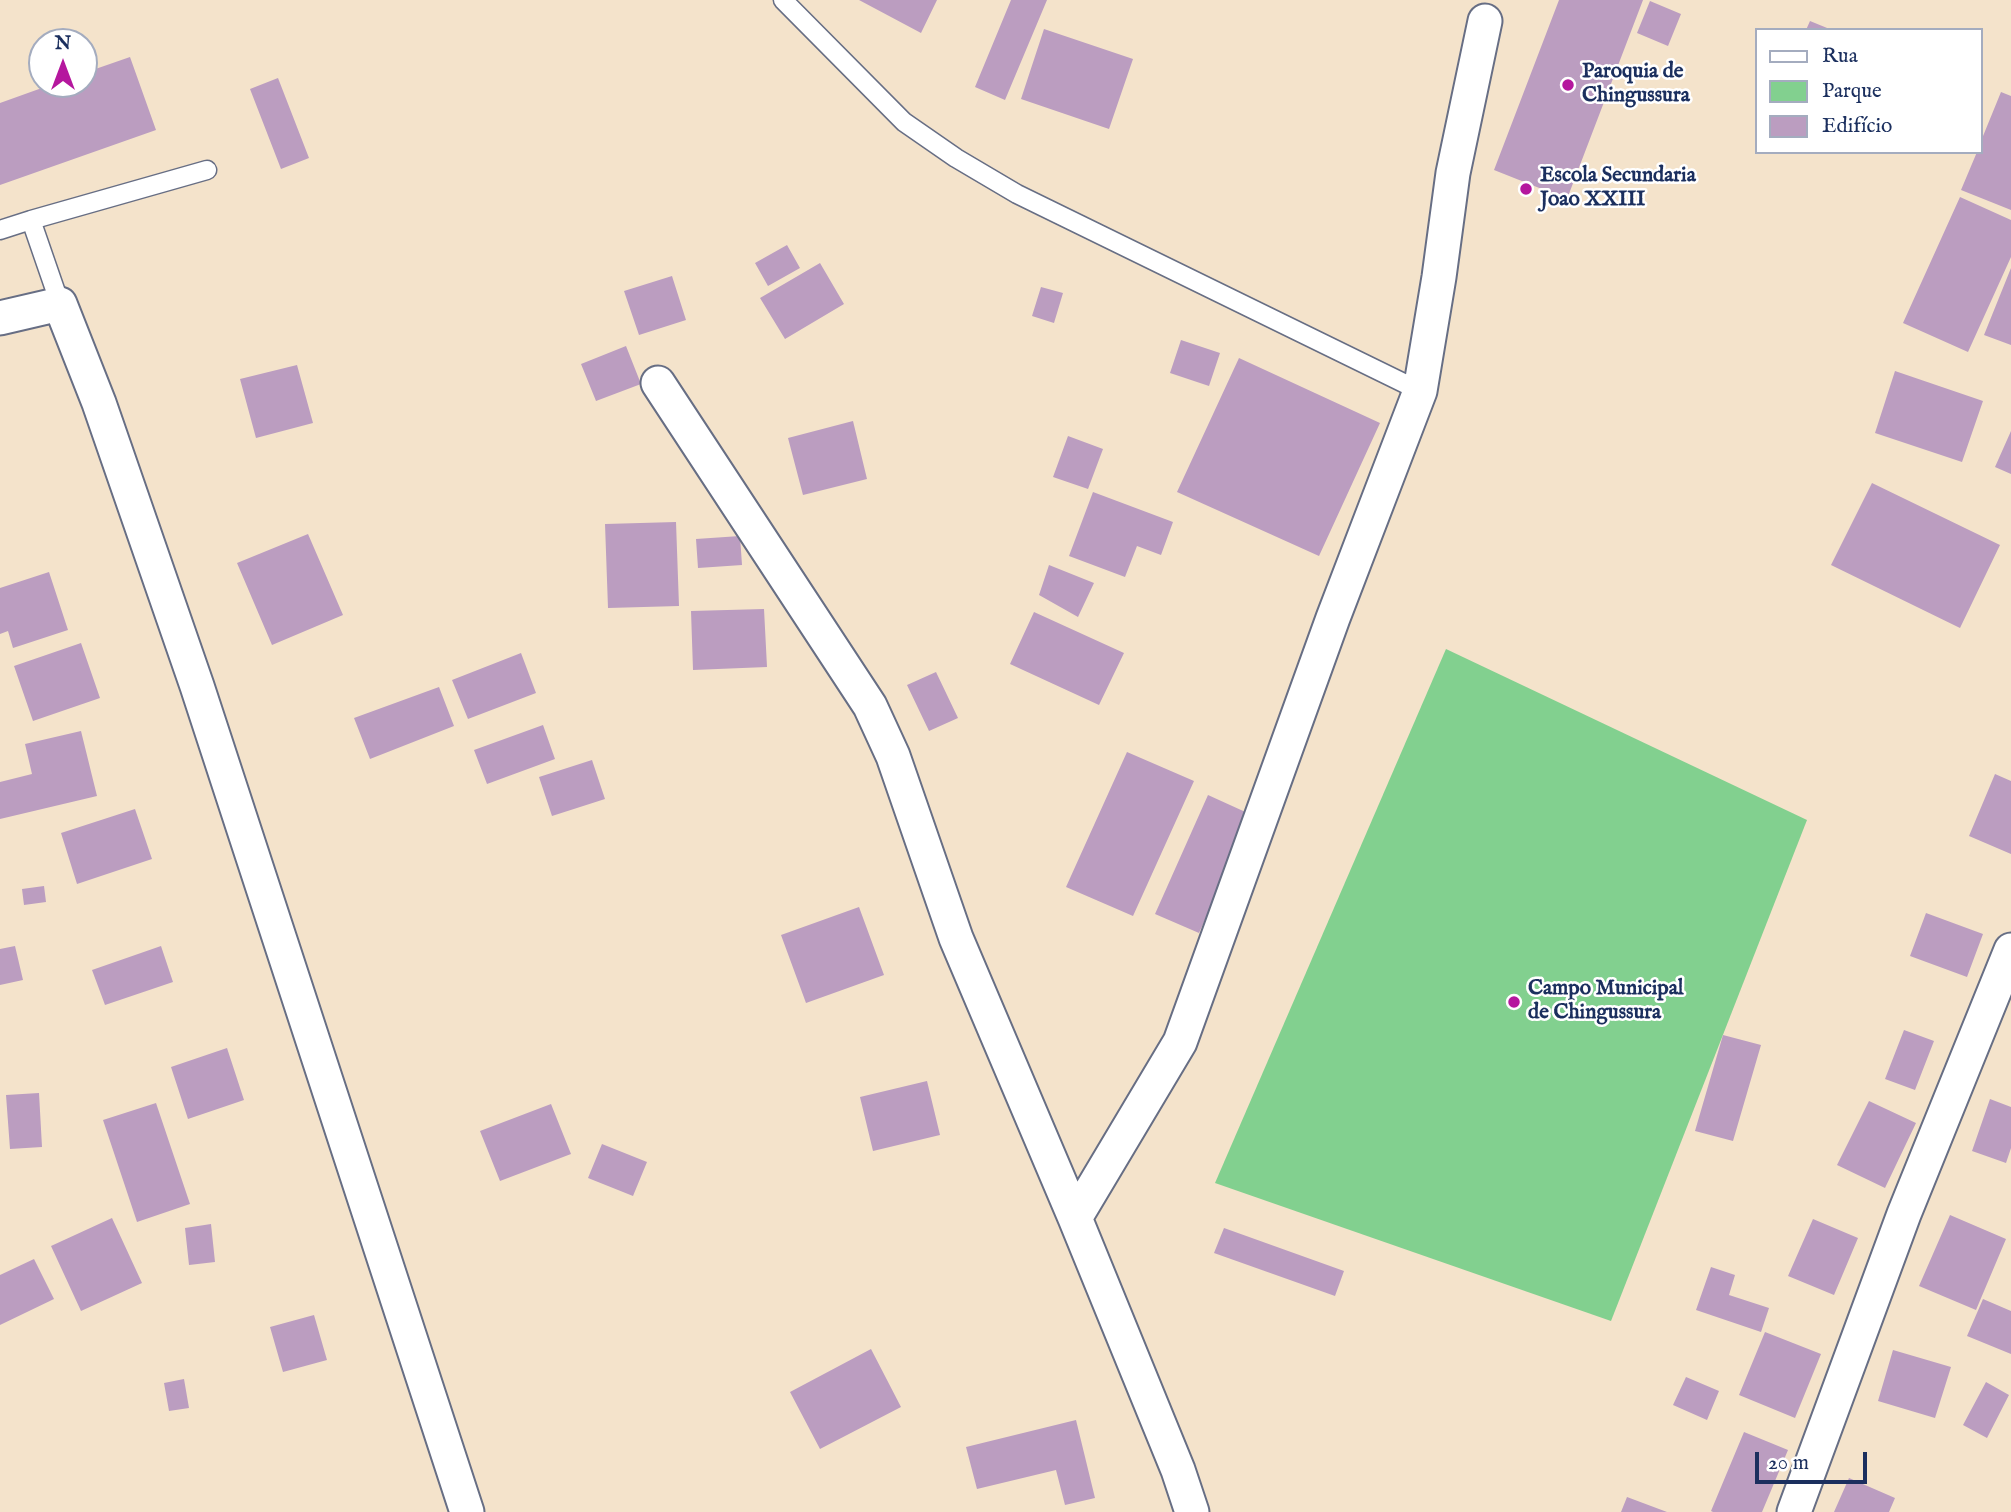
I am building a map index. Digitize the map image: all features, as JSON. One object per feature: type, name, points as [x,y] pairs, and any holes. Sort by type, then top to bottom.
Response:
[{"type":"street","points":[[1075,1218],[1180,1042],[1333,618],[1420,391],[1453,173],[1485,21]]},
{"type":"street","points":[[0,318],[60,304],[99,402],[197,686],[467,1512]]},
{"type":"street","points":[[658,383],[870,706],[893,756],[956,938],[1075,1218],[1178,1470],[1192,1512]]},
{"type":"street","points":[[1794,1512],[1904,1214],[2011,950]]},
{"type":"lane","points":[[783,0],[904,122],[956,158],[1017,194],[1420,391]]},
{"type":"lane","points":[[0,230],[207,170]]},
{"type":"lane","points":[[31,220],[60,304]]},
{"type":"green space","name":"Campo Municipal de Chingussura","points":[[1446,649],[1807,820],[1611,1321],[1215,1183]]},
{"type":"building","points":[[859,0],[937,0],[921,33]]},
{"type":"building","points":[[1011,0],[1047,0],[1005,100],[975,87]]},
{"type":"building","name":"Paroquia de Chingussura","points":[[1559,0],[1643,0],[1567,199],[1494,170]]},
{"type":"building","points":[[1650,1],[1681,14],[1668,46],[1637,33]]},
{"type":"building","points":[[1810,21],[1827,28],[1807,28]]},
{"type":"building","points":[[1044,29],[1133,59],[1109,129],[1021,99]]},
{"type":"building","points":[[130,57],[156,130],[0,185],[0,103],[28,93],[28,98],[98,98],[98,68]]},
{"type":"building","points":[[278,78],[309,158],[281,169],[250,89]]},
{"type":"building","points":[[2001,92],[2011,96],[2011,210],[1961,190],[1976,154],[1983,154],[1983,136]]},
{"type":"building","points":[[1960,197],[2011,220],[2011,257],[1968,352],[1903,323]]},
{"type":"building","points":[[787,245],[800,268],[768,286],[755,263]]},
{"type":"building","points":[[820,263],[844,304],[785,339],[760,298]]},
{"type":"building","points":[[2011,268],[2011,345],[1984,335]]},
{"type":"building","points":[[672,276],[686,320],[639,335],[624,291]]},
{"type":"building","points":[[1041,287],[1063,293],[1054,323],[1032,316]]},
{"type":"building","points":[[1181,340],[1220,353],[1209,386],[1170,373]]},
{"type":"building","points":[[626,346],[641,384],[596,401],[581,364]]},
{"type":"building","points":[[1239,358],[1380,423],[1319,556],[1177,492]]},
{"type":"building","points":[[297,365],[313,423],[256,438],[240,379]]},
{"type":"building","points":[[1895,371],[1983,401],[1962,462],[1875,433]]},
{"type":"building","points":[[853,421],[867,479],[803,495],[788,438]]},
{"type":"building","points":[[2011,431],[2011,474],[1995,467]]},
{"type":"building","points":[[1068,436],[1103,449],[1088,489],[1053,477]]},
{"type":"building","points":[[1872,483],[2000,545],[1960,628],[1831,565]]},
{"type":"building","points":[[1093,492],[1173,522],[1161,555],[1137,546],[1125,577],[1069,556]]},
{"type":"building","points":[[676,522],[679,606],[608,608],[605,524]]},
{"type":"building","points":[[308,534],[343,615],[272,645],[237,563]]},
{"type":"building","points":[[740,536],[742,565],[698,568],[696,539]]},
{"type":"building","points":[[1049,565],[1094,583],[1078,617],[1039,595]]},
{"type":"building","points":[[49,572],[68,630],[13,648],[8,631],[0,634],[0,588]]},
{"type":"building","points":[[764,609],[767,667],[693,670],[691,611]]},
{"type":"building","points":[[1034,612],[1124,653],[1099,705],[1010,664]]},
{"type":"building","points":[[81,643],[100,698],[33,721],[14,666]]},
{"type":"building","points":[[521,653],[536,693],[468,719],[452,680]]},
{"type":"building","points":[[936,672],[958,718],[929,731],[907,685]]},
{"type":"building","points":[[439,687],[454,726],[370,759],[354,718]]},
{"type":"building","points":[[543,725],[555,759],[487,784],[474,750]]},
{"type":"building","points":[[81,731],[97,796],[0,819],[0,782],[32,774],[25,744]]},
{"type":"building","points":[[1127,752],[1194,781],[1133,916],[1066,887]]},
{"type":"building","points":[[592,760],[605,799],[552,816],[539,777]]},
{"type":"building","points":[[1995,774],[2011,781],[2011,854],[1969,836]]},
{"type":"building","points":[[1208,795],[1252,815],[1199,933],[1155,914]]},
{"type":"building","points":[[135,809],[152,859],[77,884],[61,833]]},
{"type":"building","points":[[44,886],[46,902],[24,905],[22,889]]},
{"type":"building","points":[[859,907],[884,975],[806,1003],[781,935]]},
{"type":"building","points":[[1926,913],[1983,934],[1967,977],[1910,956]]},
{"type":"building","points":[[15,946],[23,980],[0,985],[0,949]]},
{"type":"building","points":[[161,946],[173,982],[105,1005],[92,970]]},
{"type":"building","points":[[1904,1030],[1934,1041],[1915,1090],[1885,1079]]},
{"type":"building","points":[[1723,1035],[1761,1045],[1733,1141],[1695,1131]]},
{"type":"building","points":[[227,1048],[244,1100],[188,1119],[171,1067]]},
{"type":"building","points":[[927,1081],[940,1135],[873,1151],[860,1097]]},
{"type":"building","points":[[39,1093],[42,1147],[10,1149],[6,1095]]},
{"type":"building","points":[[1990,1099],[2011,1107],[2011,1148],[2006,1163],[1972,1151]]},
{"type":"building","points":[[1869,1101],[1916,1123],[1885,1188],[1837,1165]]},
{"type":"building","points":[[156,1103],[190,1204],[137,1222],[103,1120]]},
{"type":"building","points":[[551,1104],[571,1154],[500,1181],[480,1131]]},
{"type":"building","points":[[602,1144],[647,1162],[633,1196],[588,1178]]},
{"type":"building","points":[[1950,1215],[2006,1239],[1976,1310],[1919,1286]]},
{"type":"building","points":[[112,1218],[142,1283],[81,1311],[51,1246]]},
{"type":"building","points":[[1813,1219],[1858,1238],[1834,1295],[1788,1276]]},
{"type":"building","points":[[211,1224],[215,1262],[189,1265],[185,1228]]},
{"type":"building","points":[[1224,1228],[1344,1271],[1335,1296],[1214,1253]]},
{"type":"building","points":[[34,1259],[54,1299],[0,1325],[0,1275]]},
{"type":"building","points":[[1711,1267],[1735,1275],[1729,1295],[1769,1308],[1761,1332],[1696,1310]]},
{"type":"building","points":[[1983,1299],[2011,1311],[2011,1354],[1967,1336]]},
{"type":"building","points":[[314,1315],[327,1360],[283,1372],[270,1327]]},
{"type":"building","points":[[1765,1332],[1821,1354],[1795,1418],[1739,1395]]},
{"type":"building","points":[[871,1349],[901,1407],[820,1449],[790,1392]]},
{"type":"building","points":[[1893,1350],[1951,1367],[1935,1418],[1878,1401]]},
{"type":"building","points":[[1686,1377],[1719,1391],[1707,1420],[1673,1405]]},
{"type":"building","points":[[184,1379],[189,1408],[169,1411],[164,1383]]},
{"type":"building","points":[[1986,1382],[2009,1395],[1987,1438],[1963,1425]]},
{"type":"building","points":[[1076,1420],[1095,1498],[1065,1505],[1056,1470],[977,1489],[966,1447]]},
{"type":"building","points":[[1744,1432],[1788,1450],[1762,1512],[1713,1512],[1711,1511]]},
{"type":"building","points":[[1849,1478],[1895,1498],[1889,1512],[1834,1512]]},
{"type":"building","points":[[1627,1497],[1667,1512],[1621,1512]]},
{"type":"place","name":"Paroquia de Chingussura","points":[[1568,85]]},
{"type":"place","name":"Escola Secundaria Joao XXIII","points":[[1526,189]]},
{"type":"place","name":"Campo Municipal de Chingussura","points":[[1514,1002]]}]
